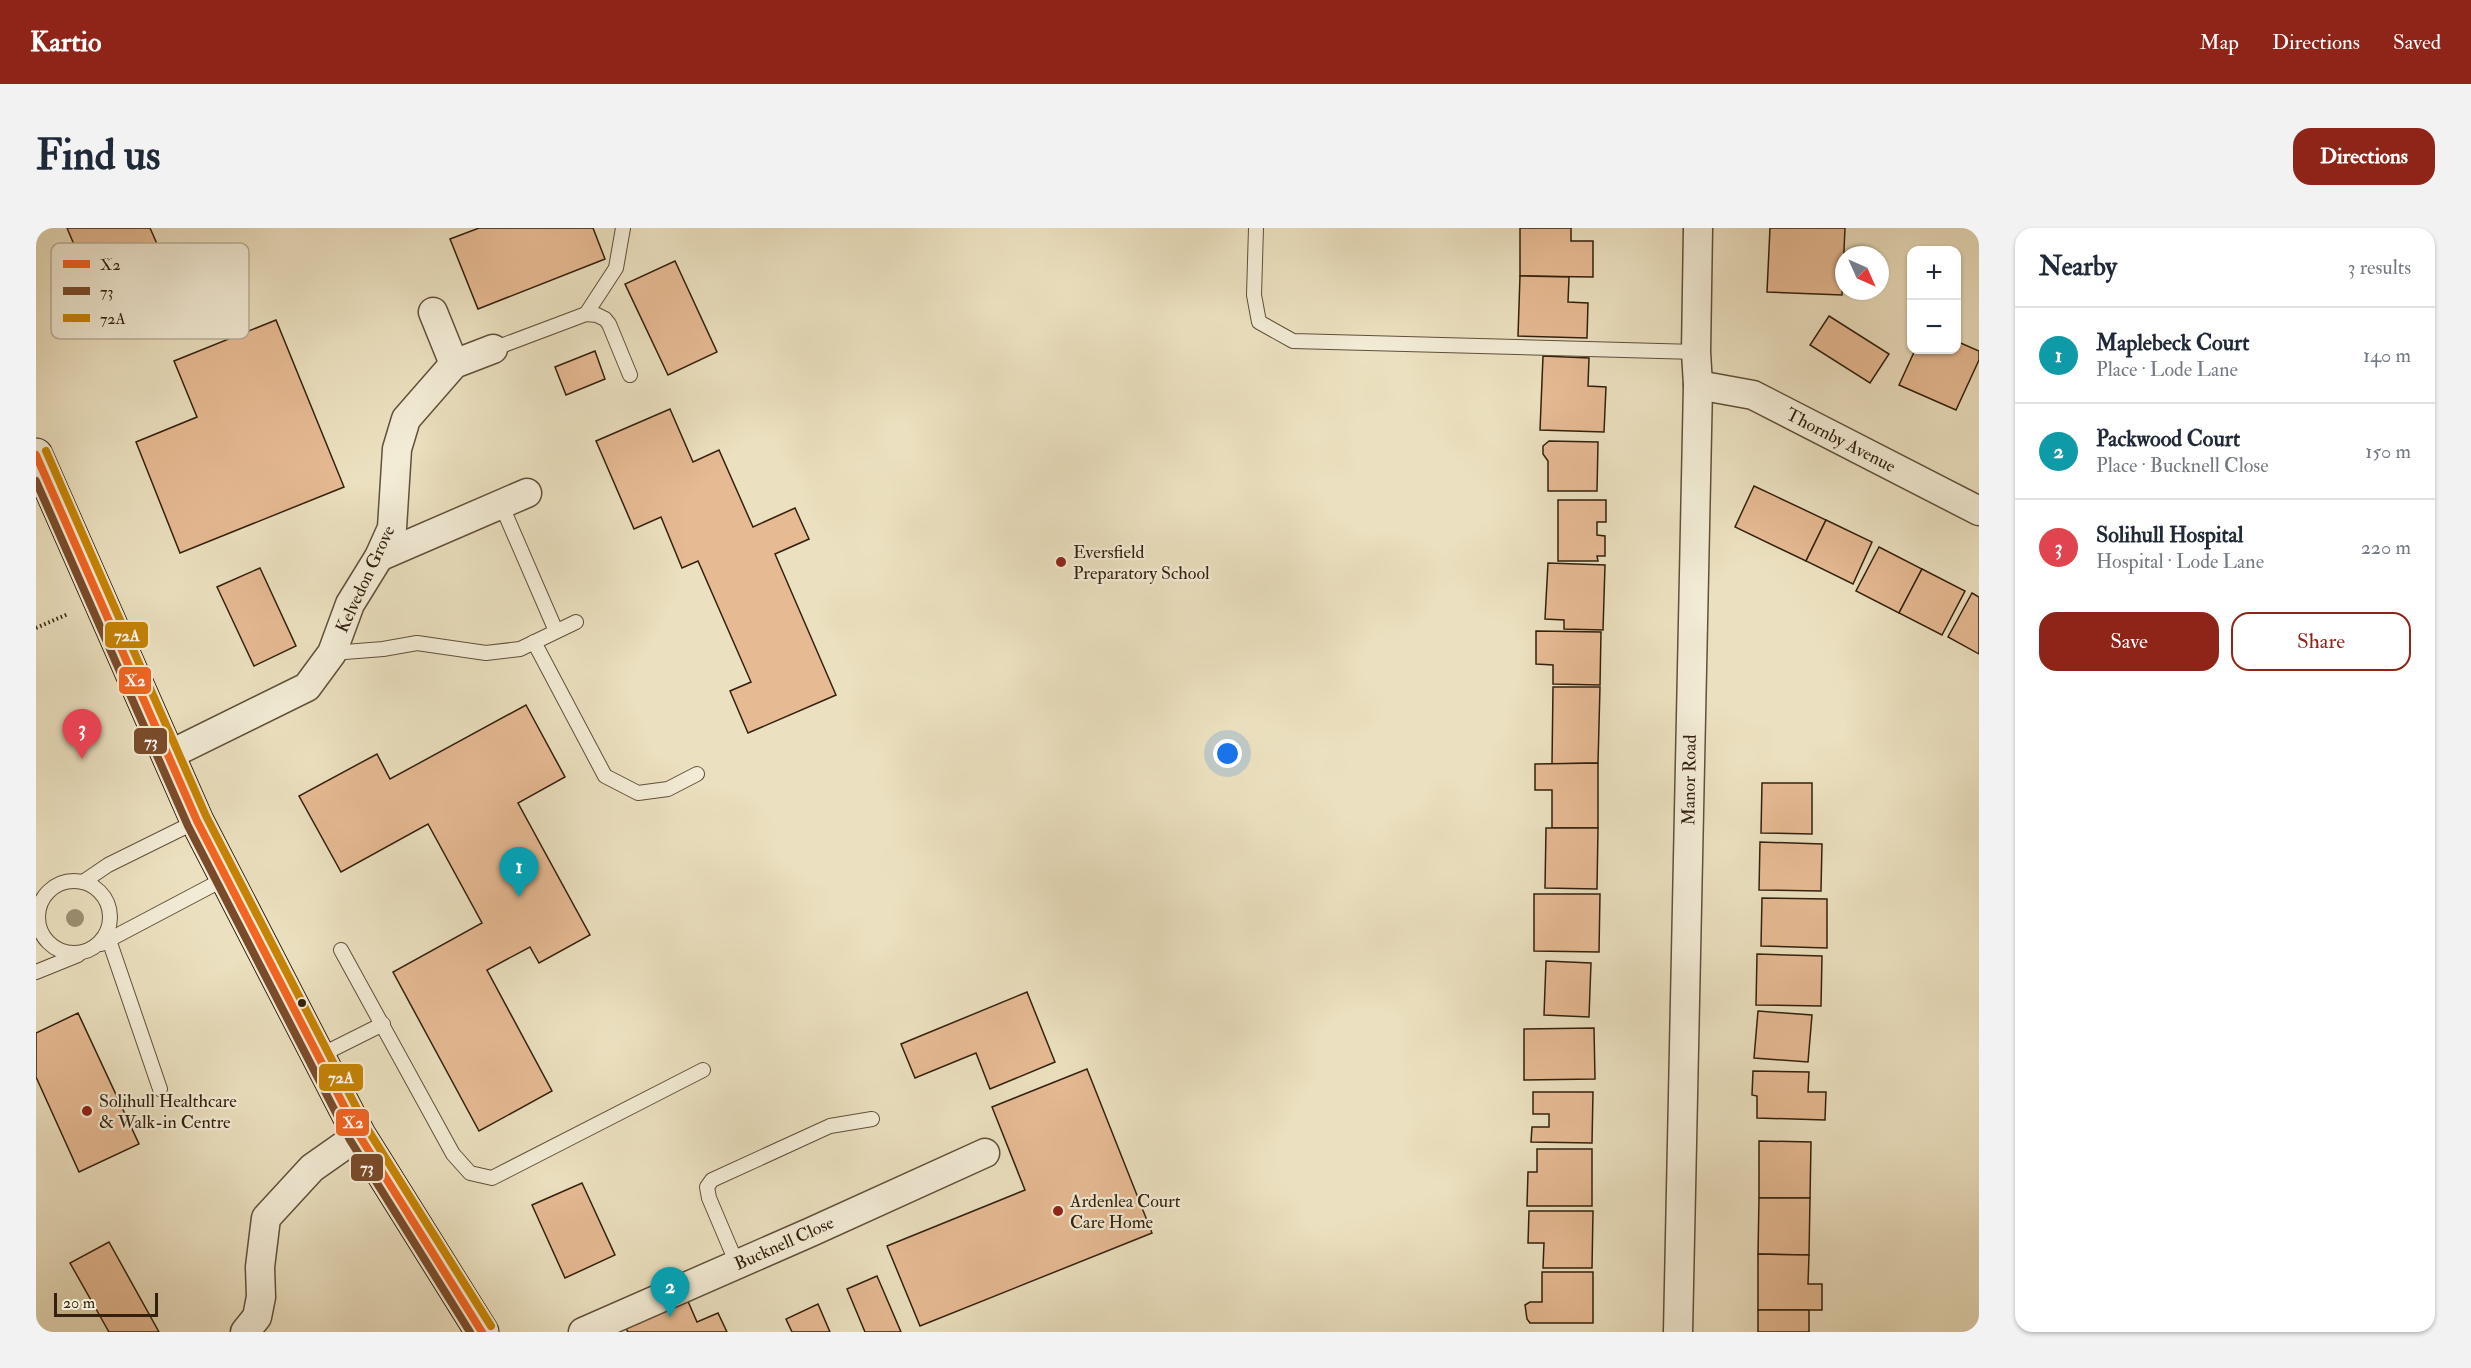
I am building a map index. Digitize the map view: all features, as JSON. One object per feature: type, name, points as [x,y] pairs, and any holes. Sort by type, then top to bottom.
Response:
[{"type":"main road","points":[[36,455],[170,755],[197,821],[359,1135],[482,1332]]},
{"type":"street","name":"Manor Road","points":[[1678,1332],[1698,385],[1696,352],[1698,228]]},
{"type":"street","points":[[433,312],[454,364]]},
{"type":"street","name":"Kelvedon Grove","points":[[170,755],[307,687],[332,653],[350,604],[379,557],[392,528],[397,449],[406,419],[454,364],[493,349]]},
{"type":"street","name":"Thornby Avenue","points":[[1698,385],[1753,395],[1979,510]]},
{"type":"street","points":[[379,557],[527,493]]},
{"type":"street","points":[[245,1332],[257,1317],[261,1297],[260,1267],[266,1218],[312,1168],[359,1135]]},
{"type":"street","name":"Bucknell Close","points":[[583,1332],[985,1152]]},
{"type":"lane","points":[[586,314],[615,268],[623,228]]},
{"type":"lane","points":[[1257,228],[1254,295],[1259,322],[1293,341],[1696,352]]},
{"type":"lane","points":[[493,349],[586,314],[597,315],[605,319],[630,375]]},
{"type":"lane","points":[[501,504],[556,632]]},
{"type":"lane","points":[[332,653],[383,649],[417,643],[486,653],[520,649],[576,622]]},
{"type":"lane","points":[[534,642],[605,776],[638,793],[668,789],[696,774]]},
{"type":"lane","points":[[83,882],[108,865],[197,821]]},
{"type":"lane","points":[[36,972],[90,949],[226,878]]},
{"type":"lane","points":[[63,882],[83,882],[93,886],[108,904],[110,915],[106,934],[90,949],[75,954],[54,947],[40,930],[37,920],[42,901],[47,894],[63,882]]},
{"type":"lane","points":[[36,884],[47,894]]},
{"type":"lane","points":[[108,940],[160,1089]]},
{"type":"lane","points":[[341,950],[453,1154],[470,1173],[492,1178],[703,1070]]},
{"type":"lane","points":[[320,1056],[383,1024]]},
{"type":"lane","points":[[737,1264],[709,1198],[707,1187],[712,1180],[830,1126],[872,1119]]},
{"type":"building","points":[[67,228],[150,228],[157,243],[73,243]]},
{"type":"building","points":[[479,228],[593,228],[605,259],[478,309],[450,239]]},
{"type":"building","points":[[1520,228],[1571,228],[1571,241],[1593,241],[1593,277],[1520,276]]},
{"type":"building","points":[[1770,228],[1845,228],[1844,246],[1835,246],[1835,295],[1767,292]]},
{"type":"building","points":[[675,261],[717,352],[668,375],[625,284]]},
{"type":"building","points":[[1520,276],[1569,277],[1568,302],[1588,303],[1587,338],[1518,336]]},
{"type":"building","points":[[1829,316],[1889,354],[1870,383],[1810,345]]},
{"type":"building","points":[[276,320],[344,487],[180,553],[136,442],[197,417],[174,361],[229,339],[249,339],[249,331]]},
{"type":"building","points":[[1961,343],[1979,351],[1979,360],[1956,410],[1899,385],[1913,354],[1961,354]]},
{"type":"building","points":[[595,351],[605,379],[566,395],[555,367]]},
{"type":"building","points":[[1543,356],[1589,358],[1588,386],[1606,387],[1604,432],[1540,430]]},
{"type":"building","points":[[670,409],[693,462],[719,450],[753,527],[795,508],[809,539],[775,554],[836,695],[748,733],[730,691],[751,682],[698,561],[682,568],[661,517],[634,529],[596,441]]},
{"type":"building","points":[[1549,441],[1598,442],[1597,491],[1548,491],[1548,461],[1543,454],[1543,446]]},
{"type":"building","points":[[1754,486],[1826,520],[1806,561],[1735,527]]},
{"type":"building","points":[[1558,500],[1606,500],[1606,522],[1597,522],[1597,535],[1605,536],[1605,556],[1597,556],[1598,561],[1558,561]]},
{"type":"building","points":[[1826,520],[1872,542],[1853,584],[1806,561]]},
{"type":"building","points":[[1879,547],[1922,569],[1899,613],[1856,591]]},
{"type":"building","points":[[1548,563],[1605,565],[1603,630],[1564,629],[1564,620],[1545,619]]},
{"type":"building","points":[[260,568],[296,646],[254,666],[217,587]]},
{"type":"building","points":[[1922,569],[1965,591],[1942,635],[1899,613]]},
{"type":"building","points":[[1972,593],[1979,597],[1979,654],[1948,637]]},
{"type":"building","points":[[1536,631],[1601,632],[1600,685],[1553,684],[1553,665],[1536,664]]},
{"type":"building","points":[[1553,687],[1600,687],[1598,763],[1552,764]]},
{"type":"building","points":[[526,705],[565,777],[518,803],[590,935],[539,963],[530,947],[487,970],[552,1091],[479,1131],[393,972],[482,923],[428,824],[341,872],[299,796],[377,754],[390,779]]},
{"type":"building","points":[[1598,763],[1598,828],[1552,828],[1552,790],[1535,790],[1535,764]]},
{"type":"building","points":[[1762,783],[1812,783],[1812,834],[1761,833]]},
{"type":"building","points":[[1546,828],[1598,828],[1597,889],[1545,888]]},
{"type":"building","points":[[1760,842],[1822,844],[1821,891],[1759,890]]},
{"type":"building","points":[[1534,894],[1600,894],[1599,952],[1534,951]]},
{"type":"building","points":[[1762,898],[1827,899],[1827,948],[1761,946]]},
{"type":"building","points":[[1757,954],[1822,956],[1821,1006],[1756,1005]]},
{"type":"building","points":[[1546,961],[1591,963],[1589,1017],[1544,1015]]},
{"type":"building","points":[[1027,992],[1055,1062],[990,1089],[976,1053],[915,1078],[901,1044]]},
{"type":"building","points":[[1758,1011],[1812,1015],[1808,1062],[1754,1058]]},
{"type":"building","name":"Solihull Healthcare & Walk-in Centre","points":[[78,1013],[139,1144],[79,1172],[36,1077],[36,1033]]},
{"type":"building","points":[[1594,1028],[1595,1079],[1524,1080],[1524,1029]]},
{"type":"building","name":"Ardenlea Court Care Home","points":[[1087,1069],[1152,1233],[920,1326],[887,1246],[1025,1190],[992,1107]]},
{"type":"building","points":[[1753,1071],[1809,1072],[1808,1092],[1826,1092],[1825,1120],[1757,1118],[1757,1096],[1752,1095]]},
{"type":"building","points":[[1533,1092],[1593,1092],[1592,1143],[1531,1142],[1532,1127],[1549,1127],[1549,1114],[1533,1114]]},
{"type":"building","points":[[1759,1141],[1811,1142],[1810,1198],[1759,1198]]},
{"type":"building","points":[[1537,1149],[1592,1149],[1592,1206],[1527,1206],[1528,1172],[1537,1172]]},
{"type":"building","points":[[582,1183],[615,1255],[565,1278],[532,1205]]},
{"type":"building","points":[[1759,1198],[1810,1198],[1809,1255],[1758,1254]]},
{"type":"building","points":[[1529,1211],[1593,1211],[1592,1268],[1543,1268],[1544,1243],[1528,1243]]},
{"type":"building","points":[[109,1242],[159,1332],[109,1332],[70,1263]]},
{"type":"building","points":[[1758,1254],[1809,1255],[1808,1284],[1822,1284],[1822,1310],[1758,1310]]},
{"type":"building","points":[[1542,1272],[1593,1272],[1593,1323],[1530,1323],[1527,1319],[1525,1305],[1530,1302],[1542,1302]]},
{"type":"building","points":[[877,1276],[901,1332],[865,1332],[847,1289]]},
{"type":"building","points":[[687,1299],[697,1322],[718,1313],[727,1332],[628,1332],[625,1327]]},
{"type":"building","points":[[818,1304],[830,1332],[792,1332],[786,1319]]},
{"type":"building","points":[[1758,1310],[1809,1310],[1809,1332],[1758,1332]]},
{"type":"transit line","name":"72A","points":[[46,451],[206,816],[368,1130],[491,1326]]},
{"type":"transit line","name":"X2","points":[[36,455],[197,821],[359,1135],[482,1332]]},
{"type":"transit line","name":"73","points":[[36,481],[188,826],[350,1140],[470,1332]]},
{"type":"place","name":"Eversfield Preparatory School","points":[[1061,562]]},
{"type":"place","name":"Solihull Hospital","points":[[82,759]]},
{"type":"place","name":"Maplebeck Court","points":[[519,897]]},
{"type":"place","name":"Solihull Healthcare & Walk-in Centre","points":[[87,1111]]},
{"type":"place","name":"Ardenlea Court Care Home","points":[[1058,1211]]},
{"type":"place","name":"Packwood Court","points":[[670,1317]]}]
